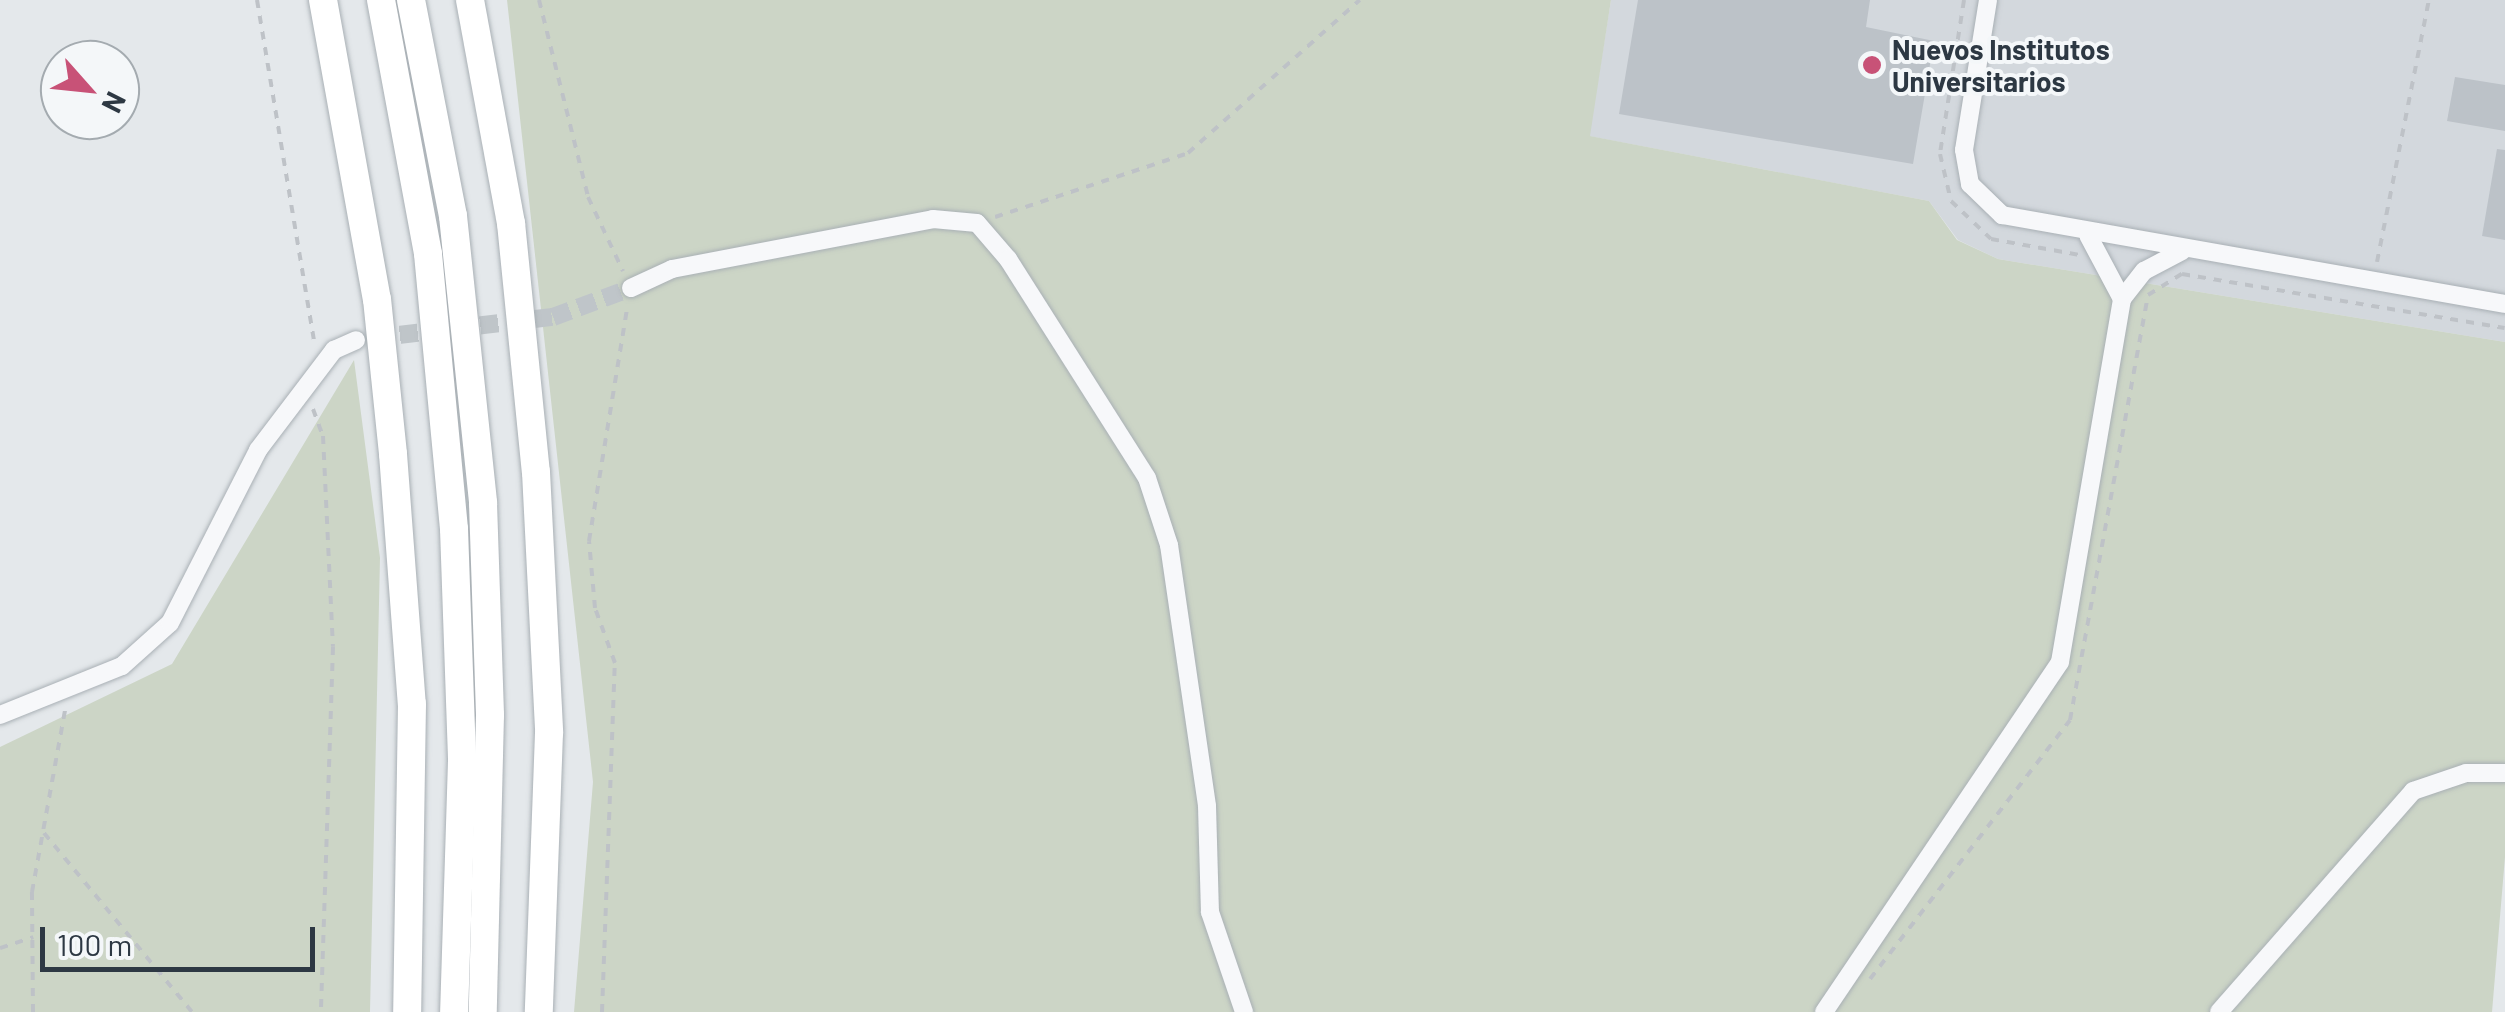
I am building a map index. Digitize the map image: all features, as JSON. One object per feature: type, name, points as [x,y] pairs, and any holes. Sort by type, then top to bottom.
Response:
[{"type":"highway","points":[[323,0],[394,454],[412,723],[407,1012]]},
{"type":"highway","points":[[365,0],[392,128],[412,162]]},
{"type":"highway","points":[[381,0],[412,162],[454,530],[462,761],[454,1012]]},
{"type":"highway","points":[[411,0],[453,216],[483,503],[490,715],[483,1012]]},
{"type":"highway","points":[[470,0],[511,223],[536,472],[548,733],[539,1012]]},
{"type":"street","points":[[1988,0],[1964,150],[1970,184],[2016,222],[2505,304]]},
{"type":"street","points":[[631,288],[672,270],[869,230],[976,223],[1079,358],[1147,478],[1168,545],[1207,806],[1210,912],[1244,1012]]},
{"type":"street","points":[[2088,235],[2122,299]]},
{"type":"street","points":[[1824,1012],[2060,662],[2122,299],[2144,270],[2184,251]]},
{"type":"street","points":[[0,715],[122,666],[170,623],[258,450],[304,384],[356,340]]},
{"type":"street","points":[[2219,1012],[2413,791],[2466,773],[2505,773]]},
{"type":"path","points":[[257,0],[319,368]]},
{"type":"path","points":[[538,0],[588,198],[631,288],[589,541],[595,608],[615,663],[602,1012]]},
{"type":"path","points":[[976,223],[1188,153],[1360,0]]},
{"type":"path","points":[[2376,266],[2429,0]]},
{"type":"path","points":[[304,384],[323,436],[333,646],[320,1012]]},
{"type":"path","points":[[33,1012],[33,937],[44,833],[68,688]]},
{"type":"path","points":[[44,833],[192,1012]]},
{"type":"path","points":[[0,948],[33,937]]},
{"type":"shaded area","points":[[1611,0],[2505,0],[2505,342],[1998,259],[1958,240],[1929,201],[1589,136]]},
{"type":"green space","points":[[507,0],[1611,0],[1590,136],[1929,201],[1957,240],[1998,259],[2505,342],[2505,857],[2492,1012],[574,1012],[593,782]]},
{"type":"green space","points":[[354,360],[380,558],[370,1012],[0,1012],[0,747],[172,664]]},
{"type":"building","name":"Nuevos Institutos Universitarios","points":[[1638,0],[1870,0],[1866,27],[1934,41],[1913,164],[1619,114]]},
{"type":"building","points":[[2455,77],[2505,85],[2505,131],[2447,121]]},
{"type":"building","points":[[2497,149],[2505,150],[2505,240],[2482,236]]},
{"type":"tunnel","points":[[373,338],[553,317],[631,288]]},
{"type":"place","name":"Nuevos Institutos Universitarios","points":[[1872,65]]}]
